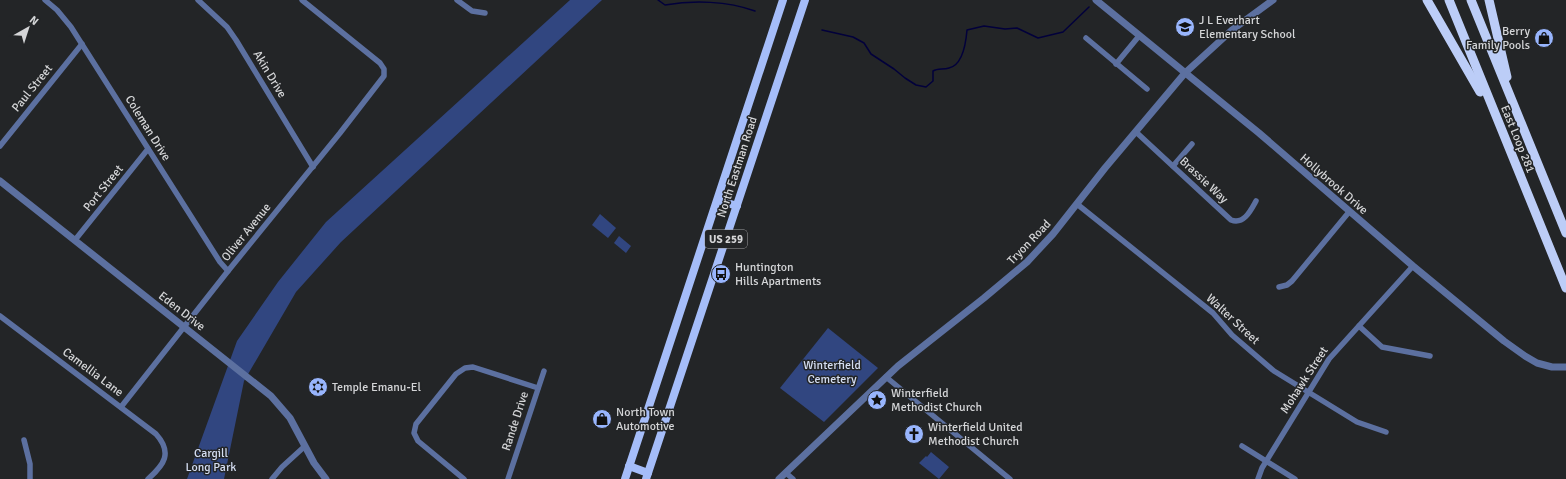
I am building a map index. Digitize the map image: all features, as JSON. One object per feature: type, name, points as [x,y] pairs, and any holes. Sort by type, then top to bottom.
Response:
[{"type":"highway","points":[[1427,0],[1499,123]]},
{"type":"highway","name":"East Loop 281","points":[[1449,0],[1566,288]]},
{"type":"highway","name":"East Loop 281","points":[[1471,0],[1566,233]]},
{"type":"highway","points":[[1489,0],[1517,113]]},
{"type":"main road","name":"North Eastman Road","points":[[625,479],[783,0]]},
{"type":"main road","name":"North Eastman Road","points":[[647,476],[805,0]]},
{"type":"main road","points":[[718,200],[737,206]]},
{"type":"main road","points":[[629,466],[647,476]]},
{"type":"street","name":"Coleman Drive","points":[[45,0],[64,19],[82,44],[220,262],[228,271]]},
{"type":"street","name":"Akin Drive","points":[[198,0],[224,25],[236,40],[313,167]]},
{"type":"street","name":"Oliver Avenue","points":[[121,407],[383,77],[384,70],[380,63],[302,0]]},
{"type":"street","points":[[457,0],[472,11],[484,13]]},
{"type":"street","name":"Hollybrook Drive","points":[[1096,0],[1259,133],[1413,266],[1520,353],[1542,364],[1566,368]]},
{"type":"street","name":"Tryon Road","points":[[779,479],[910,356],[1017,271],[1046,242],[1185,74],[1232,30],[1273,0]]},
{"type":"street","points":[[1116,64],[1139,36]]},
{"type":"street","points":[[1086,38],[1147,90]]},
{"type":"street","name":"Paul Street","points":[[0,146],[82,44]]},
{"type":"street","name":"Brassie Way","points":[[1136,132],[1233,221],[1243,219],[1251,211],[1256,201]]},
{"type":"street","points":[[1173,166],[1192,144]]},
{"type":"street","name":"Port Street","points":[[75,240],[148,149]]},
{"type":"street","name":"Eden Drive","points":[[0,181],[276,401],[292,421],[318,469],[326,479]]},
{"type":"street","name":"Walter Street","points":[[1077,204],[1213,314],[1232,335],[1271,369],[1357,422],[1386,432]]},
{"type":"street","points":[[1279,287],[1287,285],[1292,281],[1349,212]]},
{"type":"street","name":"Mohawk Street","points":[[1258,479],[1265,461],[1329,359],[1413,266]]},
{"type":"street","name":"Camellia Lane","points":[[1,320],[156,434],[163,443],[166,451],[161,467],[148,479]]},
{"type":"street","points":[[1359,326],[1382,347],[1430,356]]},
{"type":"street","points":[[464,479],[418,441],[415,437],[414,431],[416,424],[456,374],[465,368],[473,367],[538,388]]},
{"type":"street","name":"Rande Drive","points":[[508,479],[544,371]]},
{"type":"street","points":[[886,377],[1010,479]]},
{"type":"street","points":[[24,440],[30,464],[30,479]]},
{"type":"street","points":[[272,479],[282,467],[305,446]]},
{"type":"street","points":[[1242,446],[1295,479]]},
{"type":"street","points":[[786,473],[793,479]]},
{"type":"green space","name":"Cargill Long Park","points":[[570,0],[602,0],[341,242],[296,292],[244,381],[224,479],[187,479],[237,341],[278,282],[326,222]]},
{"type":"green space","points":[[600,214],[616,228],[608,238],[592,225]]},
{"type":"green space","points":[[619,236],[631,246],[626,253],[614,243]]},
{"type":"green space","name":"Winterfield Cemetery","points":[[828,328],[878,368],[824,422],[780,388]]},
{"type":"green space","points":[[931,452],[949,467],[939,479],[919,463]]},
{"type":"waterway","points":[[658,0],[665,5],[687,2],[722,3],[755,11]]},
{"type":"waterway","points":[[822,30],[853,37],[864,43],[871,54],[916,85],[926,87],[933,81],[933,71],[954,66],[961,58],[966,41],[967,30],[984,26],[1005,29],[1017,28],[1038,38],[1063,32],[1089,7]]},
{"type":"place","name":"J L Everhart Elementary School","points":[[1185,27]]},
{"type":"place","name":"Berry Family Pools","points":[[1544,38]]},
{"type":"place","name":"Huntington Hills Apartments","points":[[721,274]]},
{"type":"place","name":"Temple Emanu-El","points":[[318,387]]},
{"type":"place","name":"Winterfield Methodist Church","points":[[877,400]]},
{"type":"place","name":"North Town Automotive","points":[[602,419]]},
{"type":"place","name":"Winterfield United Methodist Church","points":[[914,434]]}]
